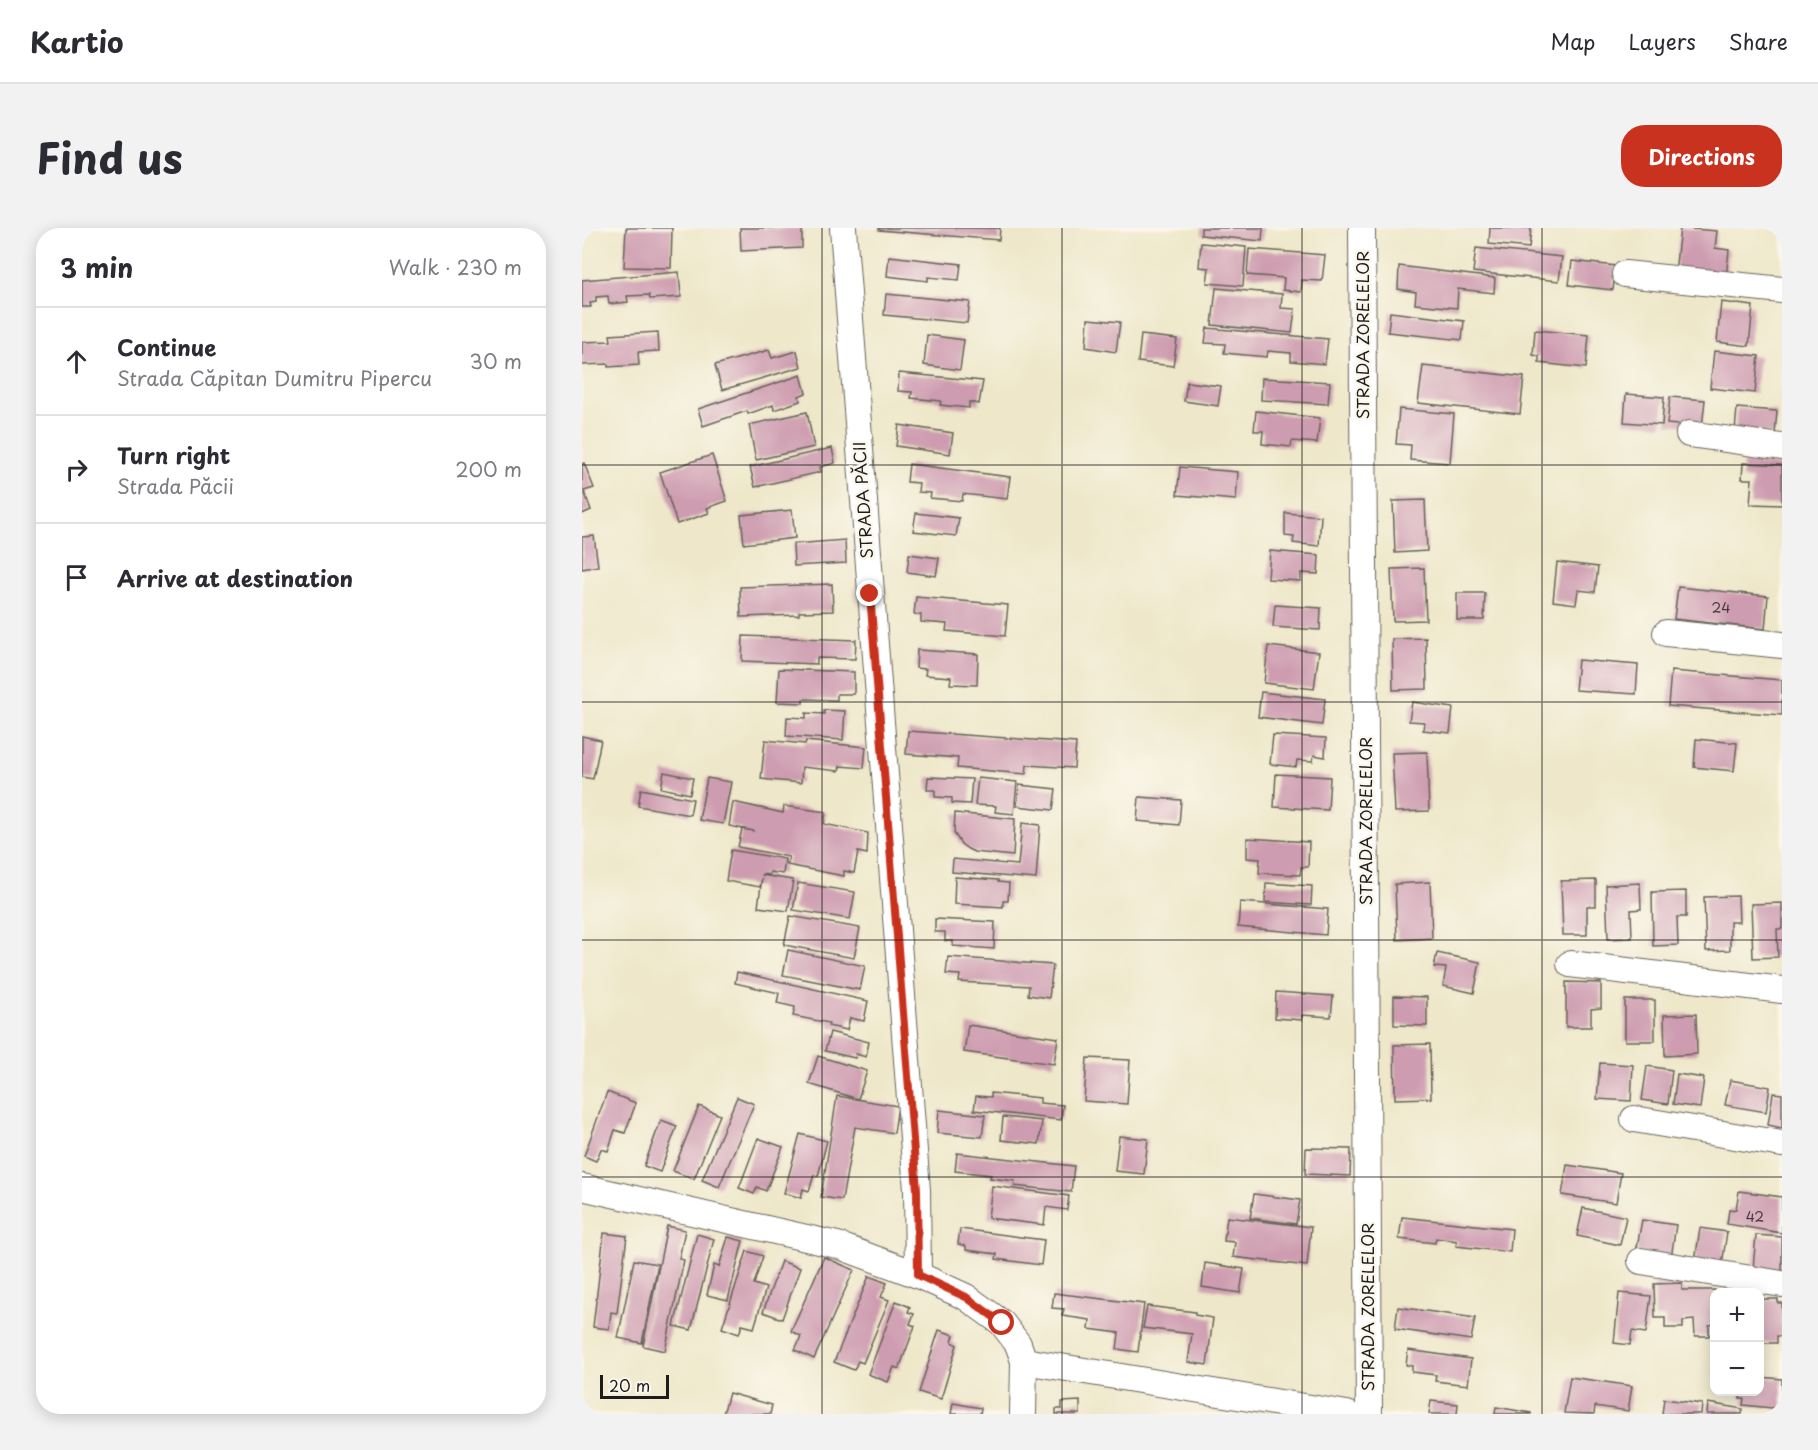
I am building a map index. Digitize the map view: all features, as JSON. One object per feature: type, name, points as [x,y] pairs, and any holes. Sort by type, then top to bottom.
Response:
[{"type":"street","name":"STRADA PĂCII","points":[[843,228],[917,1190],[918,1275]]},
{"type":"street","name":"STRADA ZORELELOR","points":[[1362,228],[1369,1414]]},
{"type":"street","points":[[1625,274],[1782,290]]},
{"type":"street","points":[[1689,434],[1782,447]]},
{"type":"street","points":[[1666,633],[1782,645]]},
{"type":"street","points":[[1570,964],[1782,990]]},
{"type":"street","points":[[1634,1119],[1782,1144]]},
{"type":"street","points":[[582,1187],[837,1245],[918,1275],[966,1297],[1002,1323],[1018,1344],[1024,1361],[1023,1414]]},
{"type":"street","points":[[1641,1261],[1782,1284]]},
{"type":"street","points":[[1024,1361],[1212,1403],[1347,1414]]},
{"type":"building","points":[[626,228],[672,228],[671,268],[624,267]]},
{"type":"building","points":[[740,228],[802,228],[802,248],[741,251]]},
{"type":"building","points":[[879,228],[1000,228],[999,240],[879,230]]},
{"type":"building","points":[[1201,228],[1263,228],[1262,241],[1201,235]]},
{"type":"building","points":[[1490,228],[1531,228],[1529,248],[1489,244]]},
{"type":"building","points":[[1680,228],[1717,231],[1715,248],[1729,250],[1726,278],[1675,273]]},
{"type":"building","points":[[1201,243],[1246,247],[1243,286],[1207,283],[1209,268],[1199,267]]},
{"type":"building","points":[[1476,248],[1562,257],[1559,281],[1473,272]]},
{"type":"building","points":[[1249,249],[1325,255],[1322,281],[1302,280],[1301,292],[1283,290],[1284,278],[1247,275]]},
{"type":"building","points":[[889,256],[961,264],[959,280],[928,277],[928,281],[887,276]]},
{"type":"building","points":[[1572,261],[1616,266],[1613,290],[1569,285]]},
{"type":"building","points":[[1399,266],[1495,278],[1494,293],[1458,289],[1457,308],[1415,304],[1416,292],[1398,289]]},
{"type":"building","points":[[679,272],[681,297],[650,299],[649,295],[627,296],[628,302],[609,304],[608,296],[596,297],[596,302],[590,303],[591,307],[582,307],[582,280]]},
{"type":"building","points":[[1216,288],[1282,294],[1281,308],[1295,309],[1292,333],[1212,325]]},
{"type":"building","points":[[886,294],[970,302],[967,323],[884,315]]},
{"type":"building","points":[[1721,302],[1753,306],[1749,346],[1717,342]]},
{"type":"building","points":[[1390,312],[1464,321],[1462,340],[1388,332]]},
{"type":"building","points":[[1088,319],[1120,322],[1116,352],[1086,347]]},
{"type":"building","points":[[1207,328],[1328,339],[1325,364],[1291,361],[1291,353],[1268,351],[1267,357],[1224,353],[1225,344],[1205,343]]},
{"type":"building","points":[[1535,330],[1589,335],[1586,368],[1539,363],[1539,356],[1533,355]]},
{"type":"building","points":[[658,332],[659,351],[638,352],[639,365],[608,367],[608,364],[582,365],[582,342],[611,341],[610,335]]},
{"type":"building","points":[[927,335],[964,340],[960,370],[924,365]]},
{"type":"building","points":[[1141,335],[1177,339],[1173,366],[1138,362]]},
{"type":"building","points":[[769,350],[772,358],[797,351],[801,367],[722,390],[715,365]]},
{"type":"building","points":[[1714,351],[1759,356],[1755,393],[1710,388]]},
{"type":"building","points":[[1423,366],[1524,377],[1520,414],[1418,403]]},
{"type":"building","points":[[899,373],[983,381],[979,404],[969,402],[969,408],[940,405],[941,401],[911,398],[912,392],[898,391]]},
{"type":"building","points":[[801,375],[806,393],[799,396],[800,401],[774,410],[773,405],[748,414],[747,411],[703,426],[698,409]]},
{"type":"building","points":[[1262,378],[1330,382],[1328,404],[1261,400]]},
{"type":"building","points":[[1187,382],[1221,386],[1218,406],[1184,401]]},
{"type":"building","points":[[1626,394],[1664,397],[1662,425],[1624,422]]},
{"type":"building","points":[[1670,397],[1705,400],[1702,427],[1667,424]]},
{"type":"building","points":[[1737,408],[1777,411],[1775,434],[1735,431]]},
{"type":"building","points":[[1399,409],[1454,414],[1450,463],[1410,460],[1411,445],[1396,444]]},
{"type":"building","points":[[1256,411],[1320,418],[1317,443],[1292,441],[1291,447],[1262,444],[1263,431],[1254,431]]},
{"type":"building","points":[[807,412],[814,447],[756,460],[749,425]]},
{"type":"building","points":[[899,425],[953,433],[950,454],[896,446]]},
{"type":"building","points":[[832,448],[835,463],[820,467],[821,472],[755,487],[750,467]]},
{"type":"building","points":[[712,455],[727,501],[707,508],[709,513],[677,524],[660,472]]},
{"type":"building","points":[[584,463],[594,488],[584,491],[591,510],[582,514],[582,464]]},
{"type":"building","points":[[1743,463],[1782,465],[1782,505],[1750,504],[1752,479],[1742,479]]},
{"type":"building","points":[[909,464],[1010,477],[1007,499],[963,494],[962,501],[930,498],[931,493],[918,492],[919,483],[907,482]]},
{"type":"building","points":[[1180,467],[1238,472],[1236,500],[1177,495]]},
{"type":"building","points":[[1425,500],[1427,551],[1395,553],[1393,501]]},
{"type":"building","points":[[792,510],[795,538],[744,544],[741,515]]},
{"type":"building","points":[[916,513],[959,518],[956,536],[913,531]]},
{"type":"building","points":[[1285,513],[1321,516],[1319,546],[1293,543],[1294,537],[1285,536]]},
{"type":"building","points":[[594,536],[598,566],[582,569],[582,537]]},
{"type":"building","points":[[845,540],[846,563],[794,566],[793,544]]},
{"type":"building","points":[[1270,551],[1319,555],[1318,574],[1301,573],[1301,581],[1268,579]]},
{"type":"building","points":[[909,554],[939,558],[936,576],[907,572]]},
{"type":"building","points":[[1557,562],[1598,567],[1595,592],[1578,590],[1576,604],[1553,601]]},
{"type":"building","points":[[1424,568],[1426,620],[1393,621],[1391,569]]},
{"type":"building","points":[[832,584],[833,611],[741,617],[740,587]]},
{"type":"building","points":[[1678,587],[1768,596],[1765,629],[1674,619]]},
{"type":"building","points":[[1457,593],[1485,593],[1484,620],[1457,620]]},
{"type":"building","points":[[916,597],[1008,605],[1005,636],[946,631],[947,624],[921,622],[921,615],[914,614]]},
{"type":"building","points":[[1275,605],[1321,608],[1320,630],[1273,627]]},
{"type":"building","points":[[743,636],[856,640],[855,659],[817,658],[817,664],[742,661]]},
{"type":"building","points":[[1426,638],[1427,689],[1393,690],[1392,639]]},
{"type":"building","points":[[1268,646],[1319,652],[1314,689],[1264,683]]},
{"type":"building","points":[[917,650],[978,654],[977,685],[950,684],[951,677],[925,675],[926,669],[916,668]]},
{"type":"building","points":[[1578,660],[1638,665],[1636,694],[1575,690]]},
{"type":"building","points":[[779,669],[854,672],[854,694],[837,694],[837,700],[803,699],[803,703],[777,702]]},
{"type":"building","points":[[1671,671],[1782,680],[1782,715],[1668,706]]},
{"type":"building","points":[[1261,692],[1325,699],[1322,725],[1258,717]]},
{"type":"building","points":[[1412,702],[1453,708],[1450,733],[1423,730],[1424,722],[1409,721]]},
{"type":"building","points":[[824,710],[845,711],[843,740],[786,736],[787,717],[806,718],[806,713],[824,714]]},
{"type":"building","points":[[908,731],[1076,743],[1074,768],[1027,765],[1026,774],[957,768],[958,758],[906,754]]},
{"type":"building","points":[[1273,735],[1326,738],[1325,757],[1314,755],[1313,761],[1297,760],[1296,767],[1270,764]]},
{"type":"building","points":[[582,736],[601,740],[593,779],[582,777]]},
{"type":"building","points":[[1696,739],[1737,743],[1734,771],[1694,767]]},
{"type":"building","points":[[765,740],[805,744],[806,741],[866,747],[864,768],[840,766],[839,771],[802,767],[801,783],[761,779]]},
{"type":"building","points":[[1427,752],[1429,811],[1395,812],[1392,753]]},
{"type":"building","points":[[664,772],[693,778],[690,794],[661,788]]},
{"type":"building","points":[[1276,774],[1330,777],[1328,810],[1274,807]]},
{"type":"building","points":[[928,777],[972,779],[970,804],[952,803],[952,798],[935,797],[935,790],[927,790]]},
{"type":"building","points":[[707,778],[731,782],[723,824],[699,820]]},
{"type":"building","points":[[978,778],[1017,782],[1014,814],[995,812],[996,806],[975,805]]},
{"type":"building","points":[[1019,785],[1056,789],[1053,810],[1017,806]]},
{"type":"building","points":[[641,789],[693,799],[690,815],[638,806]]},
{"type":"building","points":[[1139,797],[1181,800],[1179,825],[1137,821]]},
{"type":"building","points":[[733,802],[783,813],[784,806],[826,812],[824,824],[868,833],[867,854],[858,852],[854,873],[844,871],[844,876],[787,865],[789,857],[738,847],[742,829],[754,831],[729,826]]},
{"type":"building","points":[[955,813],[1015,819],[1013,856],[974,852],[961,844],[954,833]]},
{"type":"building","points":[[1022,823],[1040,825],[1036,879],[952,872],[953,859],[1018,865]]},
{"type":"building","points":[[1247,838],[1309,842],[1308,867],[1301,867],[1300,875],[1259,873],[1260,859],[1247,858]]},
{"type":"building","points":[[731,850],[785,859],[783,874],[770,872],[769,875],[762,875],[793,880],[788,911],[758,907],[762,878],[760,887],[726,881]]},
{"type":"building","points":[[955,877],[1009,883],[1008,901],[1003,901],[1003,907],[954,904]]},
{"type":"building","points":[[1596,880],[1596,906],[1587,906],[1587,935],[1563,935],[1561,881]]},
{"type":"building","points":[[1430,882],[1432,938],[1397,940],[1395,884]]},
{"type":"building","points":[[798,883],[855,892],[850,919],[793,910]]},
{"type":"building","points":[[1266,883],[1312,886],[1311,905],[1265,902]]},
{"type":"building","points":[[1640,883],[1641,909],[1631,910],[1632,938],[1608,939],[1606,885]]},
{"type":"building","points":[[1686,891],[1686,917],[1677,917],[1678,945],[1653,946],[1652,892]]},
{"type":"building","points":[[1738,896],[1739,922],[1730,922],[1730,950],[1706,951],[1704,897]]},
{"type":"building","points":[[1240,902],[1328,909],[1326,935],[1238,927]]},
{"type":"building","points":[[1782,903],[1782,929],[1777,929],[1778,957],[1753,958],[1751,904]]},
{"type":"building","points":[[790,916],[860,928],[854,958],[784,945]]},
{"type":"building","points":[[935,919],[995,922],[994,949],[953,946],[953,941],[945,941],[945,932],[935,932]]},
{"type":"building","points":[[788,950],[865,966],[860,990],[783,975]]},
{"type":"building","points":[[1437,953],[1480,962],[1474,993],[1443,986],[1446,968],[1434,967]]},
{"type":"building","points":[[948,957],[1053,965],[1049,998],[1028,995],[1029,986],[959,982],[960,975],[946,974]]},
{"type":"building","points":[[737,972],[868,1001],[864,1021],[850,1018],[847,1030],[828,1026],[829,1023],[793,1016],[795,1007],[777,1003],[779,993],[735,983]]},
{"type":"building","points":[[1566,982],[1601,983],[1601,1008],[1591,1009],[1591,1027],[1566,1027]]},
{"type":"building","points":[[1276,992],[1333,996],[1331,1017],[1302,1015],[1302,1020],[1275,1018]]},
{"type":"building","points":[[1394,996],[1427,997],[1427,1026],[1394,1025]]},
{"type":"building","points":[[1625,1000],[1655,1000],[1655,1041],[1625,1041]]},
{"type":"building","points":[[1696,1014],[1697,1054],[1665,1056],[1664,1015]]},
{"type":"building","points":[[968,1025],[1058,1038],[1054,1064],[964,1052]]},
{"type":"building","points":[[830,1032],[869,1042],[866,1057],[856,1054],[855,1058],[825,1051]]},
{"type":"building","points":[[1430,1044],[1431,1098],[1395,1099],[1394,1045]]},
{"type":"building","points":[[818,1056],[867,1071],[858,1099],[809,1084]]},
{"type":"building","points":[[1087,1058],[1130,1060],[1127,1104],[1084,1101]]},
{"type":"building","points":[[1600,1063],[1633,1065],[1631,1101],[1597,1099]]},
{"type":"building","points":[[1647,1066],[1672,1070],[1668,1104],[1642,1100]]},
{"type":"building","points":[[1677,1074],[1704,1078],[1700,1108],[1673,1104]]},
{"type":"building","points":[[1730,1080],[1770,1087],[1766,1112],[1725,1105]]},
{"type":"building","points":[[607,1092],[636,1103],[625,1133],[615,1130],[608,1151],[601,1149],[596,1161],[584,1156]]},
{"type":"building","points":[[991,1093],[1040,1098],[1040,1103],[1063,1105],[1061,1120],[974,1110],[976,1096],[991,1097]]},
{"type":"building","points":[[1773,1093],[1782,1094],[1782,1128],[1768,1125]]},
{"type":"building","points":[[837,1096],[898,1106],[894,1133],[855,1127],[842,1200],[821,1197]]},
{"type":"building","points":[[737,1097],[754,1104],[719,1187],[702,1180]]},
{"type":"building","points":[[699,1106],[720,1115],[694,1179],[673,1171]]},
{"type":"building","points":[[939,1110],[985,1115],[982,1137],[937,1133]]},
{"type":"building","points":[[1003,1117],[1042,1121],[1039,1144],[1001,1140]]},
{"type":"building","points":[[661,1120],[677,1126],[660,1172],[644,1166]]},
{"type":"building","points":[[800,1134],[827,1141],[818,1176],[814,1175],[809,1191],[803,1189],[801,1198],[784,1193]]},
{"type":"building","points":[[1119,1136],[1148,1139],[1144,1174],[1115,1171]]},
{"type":"building","points":[[758,1138],[783,1147],[766,1191],[757,1187],[754,1194],[739,1188]]},
{"type":"building","points":[[1306,1148],[1351,1149],[1350,1176],[1305,1174]]},
{"type":"building","points":[[957,1153],[1074,1166],[1071,1192],[1014,1186],[1015,1181],[990,1178],[991,1175],[955,1171]]},
{"type":"building","points":[[1567,1165],[1621,1173],[1616,1203],[1562,1195]]},
{"type":"building","points":[[992,1186],[1069,1196],[1067,1210],[1046,1207],[1044,1225],[988,1218]]},
{"type":"building","points":[[1739,1191],[1782,1197],[1782,1233],[1727,1224],[1729,1210],[1736,1209]]},
{"type":"building","points":[[1254,1194],[1300,1200],[1296,1224],[1250,1218]]},
{"type":"building","points":[[1583,1208],[1626,1217],[1620,1245],[1577,1236]]},
{"type":"building","points":[[1227,1217],[1311,1227],[1307,1266],[1233,1257],[1235,1242],[1224,1241]]},
{"type":"building","points":[[1402,1217],[1512,1229],[1510,1252],[1456,1246],[1457,1241],[1436,1238],[1435,1243],[1399,1239]]},
{"type":"building","points":[[1642,1220],[1676,1225],[1671,1258],[1636,1252]]},
{"type":"building","points":[[667,1226],[685,1230],[679,1259],[684,1260],[665,1351],[643,1346]]},
{"type":"building","points":[[1700,1228],[1727,1232],[1722,1265],[1695,1262]]},
{"type":"building","points":[[960,1229],[1044,1240],[1041,1265],[996,1259],[997,1254],[966,1250],[966,1246],[958,1244]]},
{"type":"building","points":[[604,1233],[627,1236],[617,1313],[611,1312],[609,1329],[593,1327]]},
{"type":"building","points":[[697,1234],[714,1239],[691,1330],[674,1326]]},
{"type":"building","points":[[1756,1235],[1782,1237],[1782,1272],[1753,1269]]},
{"type":"building","points":[[728,1237],[743,1241],[728,1300],[707,1295],[714,1265],[719,1267]]},
{"type":"building","points":[[747,1251],[763,1256],[754,1284],[766,1288],[754,1328],[742,1325],[739,1334],[722,1328]]},
{"type":"building","points":[[824,1257],[854,1270],[814,1359],[795,1350],[801,1336],[791,1331]]},
{"type":"building","points":[[634,1260],[658,1264],[642,1343],[618,1338]]},
{"type":"building","points":[[781,1261],[800,1268],[782,1319],[763,1312]]},
{"type":"building","points":[[1205,1263],[1244,1269],[1240,1293],[1202,1287]]},
{"type":"building","points":[[869,1276],[887,1283],[881,1297],[889,1300],[863,1363],[858,1361],[854,1370],[834,1362]]},
{"type":"building","points":[[1682,1283],[1682,1290],[1710,1290],[1709,1336],[1695,1336],[1694,1320],[1683,1321],[1683,1328],[1665,1328],[1665,1318],[1655,1318],[1654,1284]]},
{"type":"building","points":[[1054,1293],[1144,1304],[1138,1352],[1117,1349],[1119,1333],[1089,1329],[1090,1320],[1062,1316],[1064,1309],[1052,1308]]},
{"type":"building","points":[[1619,1293],[1651,1296],[1646,1333],[1632,1331],[1630,1345],[1614,1343]]},
{"type":"building","points":[[1764,1299],[1778,1299],[1778,1303],[1782,1303],[1782,1336],[1777,1336],[1777,1343],[1764,1343]]},
{"type":"building","points":[[896,1301],[910,1307],[908,1312],[914,1314],[910,1324],[915,1326],[899,1369],[894,1367],[888,1382],[868,1374]]},
{"type":"building","points":[[1147,1306],[1195,1312],[1195,1315],[1213,1318],[1207,1365],[1188,1362],[1192,1334],[1143,1328]]},
{"type":"building","points":[[1398,1307],[1475,1318],[1471,1340],[1395,1329]]},
{"type":"building","points":[[939,1330],[954,1335],[952,1342],[957,1345],[941,1399],[919,1392]]},
{"type":"building","points":[[1408,1350],[1471,1359],[1468,1385],[1435,1381],[1436,1375],[1412,1372],[1412,1366],[1406,1365]]},
{"type":"building","points":[[1570,1377],[1632,1386],[1628,1411],[1595,1406],[1594,1414],[1564,1413]]},
{"type":"building","points":[[1764,1377],[1782,1379],[1782,1409],[1743,1405],[1744,1398],[1740,1398],[1740,1396],[1764,1396]]},
{"type":"building","points":[[729,1393],[772,1405],[770,1414],[723,1414]]},
{"type":"building","points":[[1664,1399],[1702,1404],[1701,1414],[1662,1414]]},
{"type":"building","points":[[1080,1401],[1080,1414],[1056,1414],[1056,1409],[1062,1409],[1062,1402]]},
{"type":"building","points":[[1431,1401],[1458,1404],[1457,1414],[1429,1414]]},
{"type":"building","points":[[953,1403],[981,1408],[980,1414],[951,1414]]},
{"type":"building","points":[[1708,1403],[1743,1409],[1742,1414],[1707,1414]]},
{"type":"building","points":[[1496,1407],[1531,1413],[1531,1414],[1495,1414]]},
{"type":"route","points":[[870,594],[917,1190],[918,1275],[966,1297],[1002,1323]]}]
